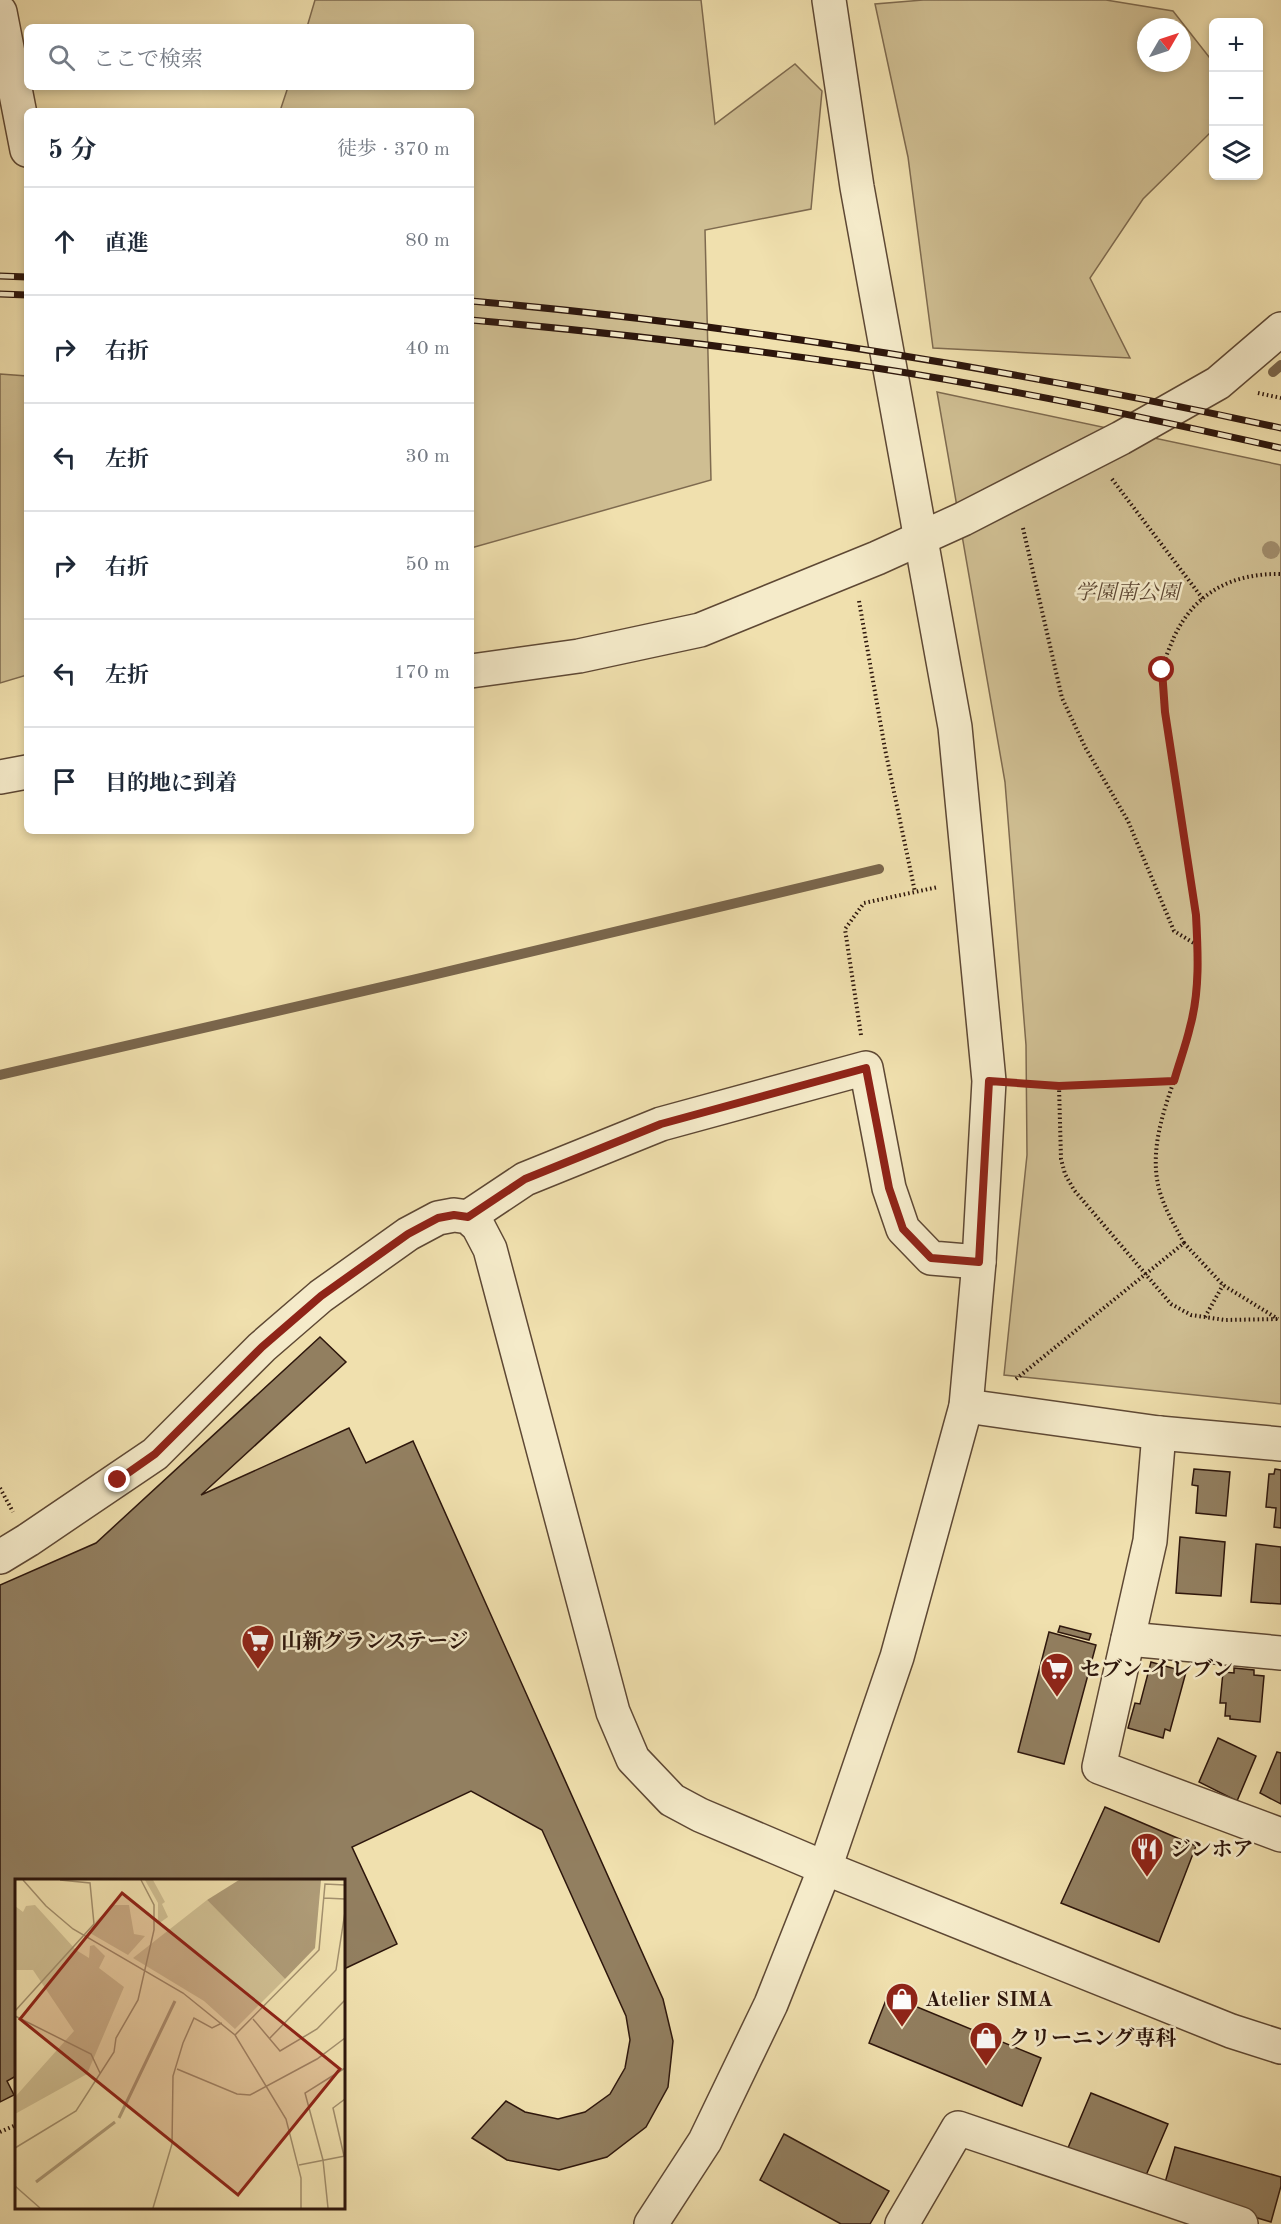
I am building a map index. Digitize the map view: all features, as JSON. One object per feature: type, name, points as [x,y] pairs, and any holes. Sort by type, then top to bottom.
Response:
[{"type":"street","points":[[651,2224],[705,2141],[771,2004],[825,1868],[897,1657],[966,1406],[979,1262],[989,1081],[955,727],[857,187],[829,0]]},
{"type":"street","points":[[0,12],[24,135]]},
{"type":"street","points":[[474,671],[579,656],[700,630],[853,568],[920,538],[1122,438],[1218,383],[1281,329]]},
{"type":"street","points":[[0,777],[24,773]]},
{"type":"street","points":[[468,1217],[525,1179],[661,1124],[866,1068],[889,1188],[903,1229],[931,1258],[979,1262]]},
{"type":"street","points":[[0,1557],[155,1454],[262,1347],[321,1296],[370,1260],[408,1234],[438,1218],[454,1215],[468,1217],[478,1226],[490,1249],[613,1712],[633,1759],[672,1800],[700,1815],[825,1868],[1231,2031],[1281,2047]]},
{"type":"street","points":[[966,1406],[1159,1433],[1281,1444]]},
{"type":"street","points":[[1159,1433],[1150,1540],[1099,1767],[1281,1835]]},
{"type":"street","points":[[1128,1639],[1281,1653]]},
{"type":"street","points":[[902,2224],[958,2128],[1240,2224]]},
{"type":"path","points":[[1118,487],[1203,599]]},
{"type":"path","points":[[1015,492],[1062,698],[1085,747],[1128,821],[1174,931],[1198,945]]},
{"type":"path","points":[[853,568],[885,749],[915,892]]},
{"type":"path","points":[[1280,1320],[1222,1285],[1184,1243],[1165,1207],[1156,1171],[1156,1154],[1174,1081],[1191,1026],[1197,982],[1198,945],[1196,915],[1165,712],[1162,670],[1179,626],[1190,610],[1203,599],[1218,587],[1237,578],[1281,574]]},
{"type":"path","points":[[866,1068],[845,929],[864,903],[970,879]]},
{"type":"path","points":[[989,1081],[1059,1086],[1174,1081]]},
{"type":"path","points":[[1059,1086],[1061,1160],[1065,1174],[1074,1190],[1171,1304],[1191,1315],[1225,1320],[1280,1320]]},
{"type":"path","points":[[998,1411],[1000,1392],[1184,1243]]},
{"type":"path","points":[[1205,1317],[1222,1285]]},
{"type":"path","points":[[0,2132],[15,2125]]},
{"type":"green space","points":[[315,0],[701,0],[715,124],[795,64],[822,91],[811,209],[705,230],[711,480],[474,547],[474,108],[281,108],[287,90],[474,90],[474,24],[308,24]]},
{"type":"green space","points":[[923,0],[1106,0],[1173,11],[1178,18],[1137,18],[1137,72],[1191,72],[1191,34],[1209,57],[1209,134],[1143,199],[1090,278],[1130,358],[933,348],[908,157],[875,4]]},
{"type":"green space","points":[[0,374],[24,376],[24,676],[0,683]]},
{"type":"green space","name":"学園南公園","points":[[937,392],[1281,465],[1281,1404],[1004,1375],[1027,1155],[1026,1045],[1005,782]]},
{"type":"building","name":"山新グランステージ","points":[[320,1337],[346,1362],[201,1495],[349,1428],[366,1463],[413,1441],[663,1999],[673,2041],[668,2087],[646,2127],[607,2157],[559,2170],[507,2160],[472,2138],[506,2101],[525,2112],[558,2119],[585,2112],[610,2094],[625,2068],[630,2040],[626,2016],[542,1830],[471,1791],[352,1847],[397,1944],[345,1969],[345,1879],[15,1879],[15,2077],[7,2081],[14,2095],[0,2102],[0,1585],[96,1543]]},
{"type":"building","points":[[1194,1469],[1230,1472],[1226,1516],[1196,1513],[1198,1486],[1192,1485]]},
{"type":"building","points":[[1275,1469],[1281,1470],[1281,1528],[1274,1527],[1276,1508],[1266,1507],[1269,1474],[1274,1474]]},
{"type":"building","points":[[1180,1537],[1225,1542],[1221,1596],[1176,1593]]},
{"type":"building","points":[[1256,1544],[1281,1547],[1281,1604],[1251,1602]]},
{"type":"building","points":[[1060,1626],[1091,1634],[1089,1640],[1058,1632]]},
{"type":"building","name":"セブン-イレブン","points":[[1049,1632],[1096,1645],[1064,1764],[1018,1752]]},
{"type":"building","points":[[1151,1662],[1186,1672],[1170,1731],[1165,1729],[1163,1738],[1128,1728],[1135,1703],[1140,1704]]},
{"type":"building","points":[[1234,1668],[1254,1670],[1254,1675],[1264,1676],[1260,1722],[1230,1719],[1230,1716],[1225,1716],[1226,1703],[1220,1703],[1223,1672],[1234,1673]]},
{"type":"building","points":[[1218,1738],[1256,1756],[1237,1801],[1199,1782]]},
{"type":"building","points":[[1277,1752],[1281,1753],[1281,1804],[1260,1793]]},
{"type":"building","points":[[1105,1807],[1196,1846],[1159,1942],[1061,1903]]},
{"type":"building","points":[[888,1995],[1041,2058],[1022,2106],[869,2043]]},
{"type":"building","points":[[1091,2093],[1168,2124],[1141,2187],[1065,2155]]},
{"type":"building","points":[[784,2134],[889,2191],[870,2224],[841,2224],[760,2180]]},
{"type":"building","points":[[1175,2147],[1281,2177],[1281,2186],[1271,2222],[1163,2190]]},
{"type":"waterway","points":[[1273,372],[1281,365]]},
{"type":"waterway","points":[[0,1075],[879,869]]},
{"type":"railway","points":[[0,276],[24,277]]},
{"type":"railway","points":[[0,294],[24,295]]},
{"type":"railway","points":[[474,301],[777,336],[1080,387],[1281,428]]},
{"type":"railway","points":[[474,320],[674,341],[876,368],[978,385],[1281,448]]},
{"type":"place","name":"山新グランステージ","points":[[258,1670]]},
{"type":"place","name":"セブン-イレブン","points":[[1057,1698]]},
{"type":"place","name":"ジンホア","points":[[1147,1878]]},
{"type":"place","name":"Atelier SIMA","points":[[902,2028]]},
{"type":"place","name":"クリーニング専科","points":[[986,2067]]},
{"type":"route","points":[[118,1480],[155,1454],[262,1347],[321,1296],[408,1234],[438,1218],[454,1215],[468,1217],[525,1179],[661,1124],[866,1068],[889,1188],[903,1229],[931,1258],[979,1262],[989,1081],[1059,1086],[1174,1081],[1191,1026],[1197,982],[1198,945],[1196,915],[1162,690],[1162,670]]}]
